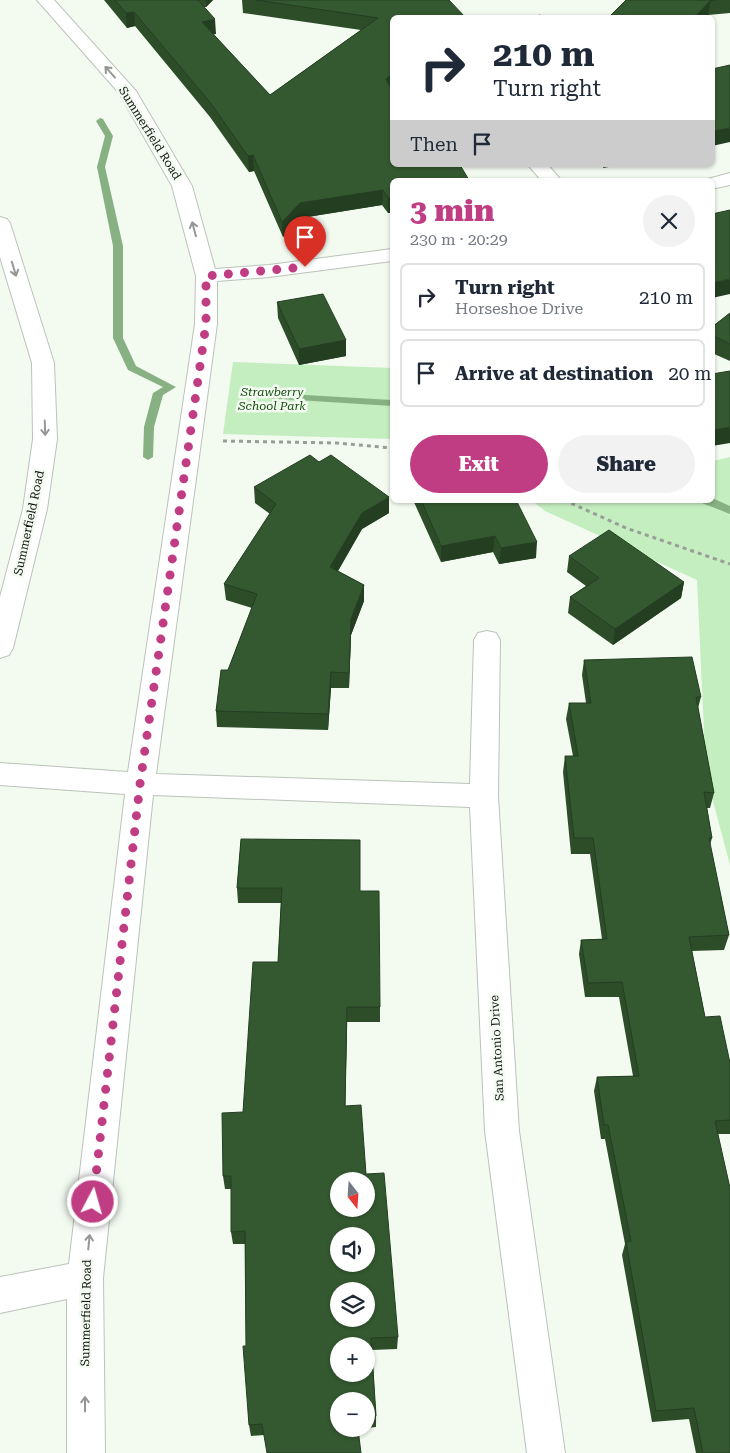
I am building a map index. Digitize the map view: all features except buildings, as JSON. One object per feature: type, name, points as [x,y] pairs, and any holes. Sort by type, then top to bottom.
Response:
[{"type":"street","name":"Summerfield Road","points":[[46,0],[126,91],[177,177],[182,186],[206,276],[206,324],[140,784],[85,1278],[86,1453]]},
{"type":"street","points":[[540,167],[549,178]]},
{"type":"street","points":[[715,182],[730,179]]},
{"type":"street","name":"Summerfield Road","points":[[0,223],[43,363],[45,439],[35,509],[0,648]]},
{"type":"street","points":[[206,276],[269,271],[390,255]]},
{"type":"street","name":"San Antonio Drive","points":[[487,640],[484,796],[502,1131],[546,1453]]},
{"type":"street","points":[[0,774],[140,784],[484,796]]},
{"type":"street","points":[[0,1295],[85,1278]]},
{"type":"path","points":[[190,440],[337,443],[390,448]]},
{"type":"path","points":[[571,503],[626,528],[730,564]]},
{"type":"green space","name":"Strawberry School Park","points":[[233,362],[390,368],[390,439],[223,434]]},
{"type":"green space","points":[[730,457],[730,865],[706,775],[697,580],[545,511],[535,503],[715,503],[715,461]]},
{"type":"waterway","points":[[100,121],[109,136],[101,167],[118,246],[118,338],[132,368],[171,387],[158,393],[149,427],[148,457]]},
{"type":"waterway","points":[[253,395],[390,403]]},
{"type":"waterway","points":[[713,503],[730,510]]},
{"type":"route","points":[[93,1202],[140,784],[206,324],[206,276],[305,267]]}]
